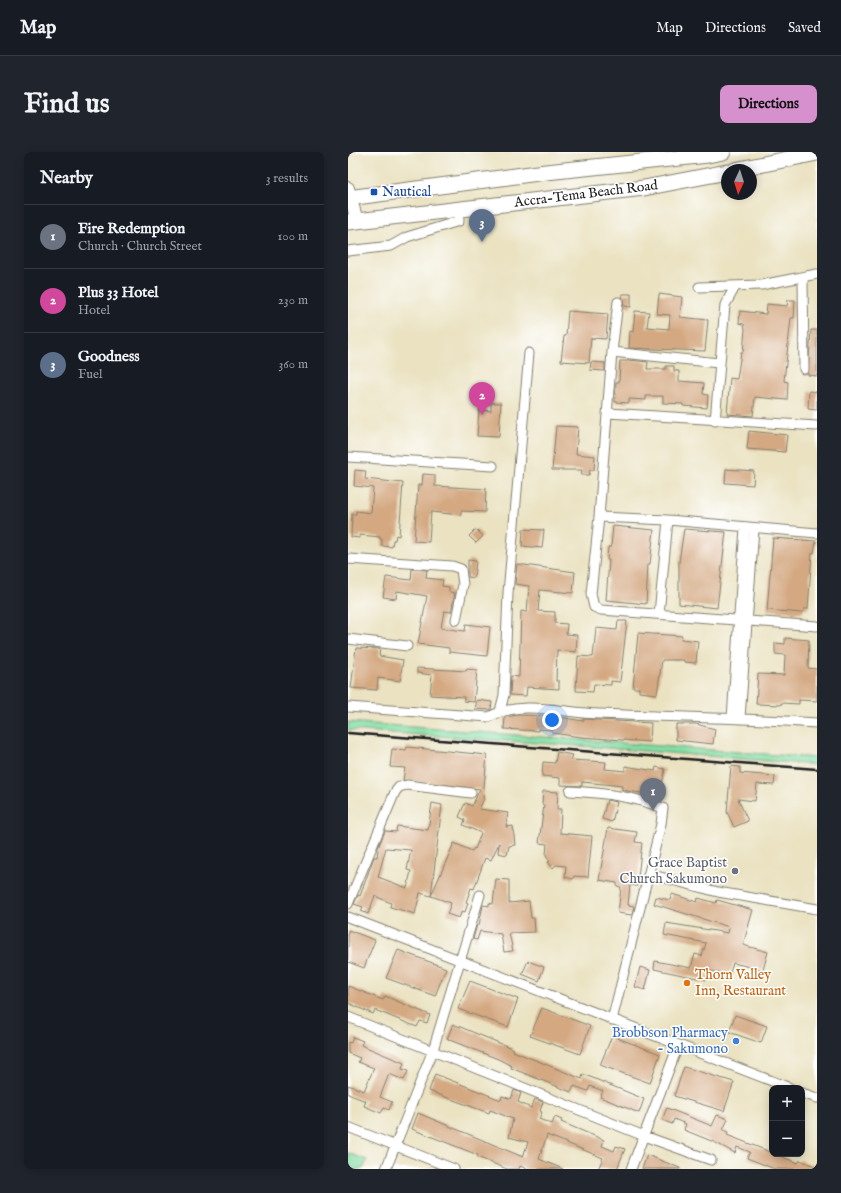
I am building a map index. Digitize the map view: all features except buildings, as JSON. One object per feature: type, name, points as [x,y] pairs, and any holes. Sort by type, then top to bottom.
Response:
[{"type":"main road","name":"Accra-Tema Beach Road","points":[[349,195],[724,152]]},
{"type":"main road","points":[[757,165],[817,153]]},
{"type":"main road","name":"Accra-Tema Beach Road","points":[[353,221],[644,188],[721,173]]},
{"type":"street","points":[[349,195],[353,221]]},
{"type":"street","points":[[348,250],[391,246],[407,237],[459,221],[458,210]]},
{"type":"street","points":[[699,287],[735,287],[778,282],[817,274]]},
{"type":"street","points":[[803,278],[804,369]]},
{"type":"street","points":[[715,421],[725,305],[735,287]]},
{"type":"street","points":[[618,302],[612,352],[599,517],[591,594],[594,608],[600,610],[817,626]]},
{"type":"street","points":[[612,352],[719,363]]},
{"type":"street","points":[[500,711],[504,695],[508,593],[529,353]]},
{"type":"street","points":[[608,413],[715,421],[817,426]]},
{"type":"street","points":[[348,457],[493,466]]},
{"type":"street","points":[[599,517],[668,520],[817,533]]},
{"type":"street","points":[[659,614],[668,520]]},
{"type":"street","points":[[736,718],[750,528]]},
{"type":"street","points":[[348,559],[452,566],[461,569],[463,585],[456,620]]},
{"type":"street","points":[[348,639],[407,646]]},
{"type":"street","points":[[348,707],[489,717],[500,711],[530,708],[554,708],[596,714],[736,718],[817,723]]},
{"type":"street","points":[[348,904],[395,792],[399,787],[407,785],[471,793]]},
{"type":"street","points":[[570,792],[608,794],[650,803],[663,808],[661,824],[649,874],[612,1020]]},
{"type":"street","points":[[649,874],[718,892],[817,908]]},
{"type":"street","points":[[386,1169],[433,1050],[480,895]]},
{"type":"street","points":[[348,917],[782,1085]]},
{"type":"street","points":[[348,1017],[644,1136],[711,1160]]},
{"type":"street","points":[[631,1169],[678,1046]]},
{"type":"street","points":[[805,1093],[817,1098]]},
{"type":"street","points":[[348,1127],[454,1169]]},
{"type":"green space","points":[[348,722],[817,758],[817,765],[595,747],[348,730]]},
{"type":"green space","points":[[348,1153],[367,1160],[363,1169],[348,1169]]},
{"type":"railway","points":[[348,733],[817,769]]},
{"type":"place","name":"Nautical","points":[[374,192]]},
{"type":"place","name":"Goodness","points":[[482,242]]},
{"type":"place","name":"Plus 33 Hotel","points":[[482,415]]},
{"type":"place","name":"Fire Redemption","points":[[653,811]]},
{"type":"place","name":"Grace Baptist Church Sakumono","points":[[735,871]]},
{"type":"place","name":"Thorn Valley Inn, Restaurant","points":[[687,983]]},
{"type":"place","name":"Brobbson Pharmacy - Sakumono","points":[[736,1041]]}]
